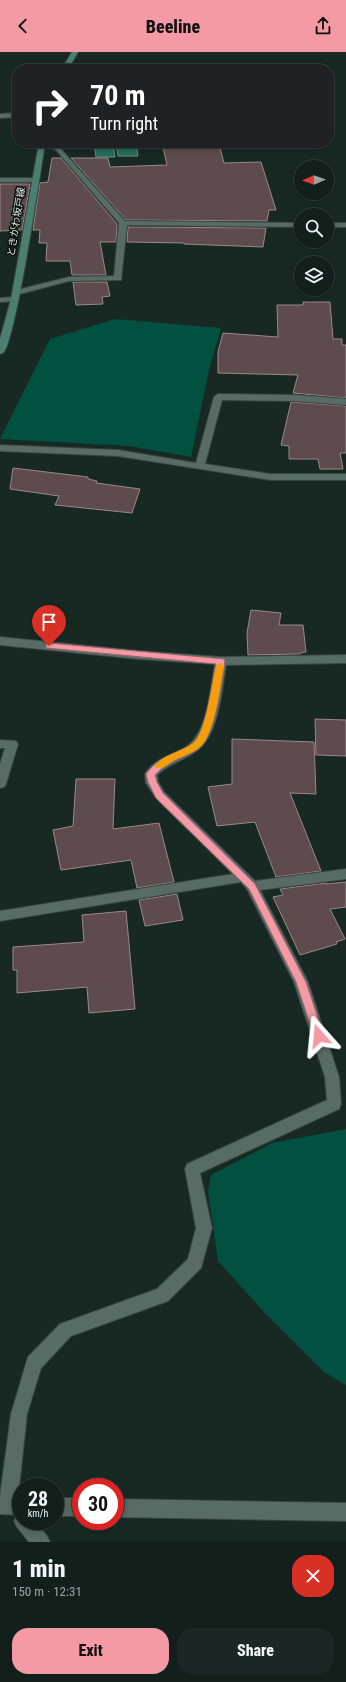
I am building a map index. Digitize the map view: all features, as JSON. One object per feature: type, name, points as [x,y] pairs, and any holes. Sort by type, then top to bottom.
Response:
[{"type":"main road","points":[[68,64],[75,52]]},
{"type":"main road","name":"ときがわ坂戸線","points":[[0,351],[3,334],[15,296],[34,180],[42,148]]},
{"type":"street","points":[[0,116],[12,116]]},
{"type":"street","points":[[0,300],[69,279],[118,278],[122,223],[58,149],[56,148]]},
{"type":"street","points":[[0,180],[34,180]]},
{"type":"street","points":[[122,223],[294,225]]},
{"type":"street","points":[[334,225],[346,225]]},
{"type":"street","points":[[200,467],[218,397],[295,398],[346,402]]},
{"type":"street","points":[[0,448],[118,453],[200,467],[271,476],[346,477]]},
{"type":"street","points":[[0,641],[138,655],[221,661],[346,659]]},
{"type":"street","points":[[10,1506],[19,1414],[34,1363],[66,1330],[162,1295],[195,1263],[204,1228],[192,1169],[334,1104],[332,1077],[301,982],[248,882],[160,795],[152,782],[151,774],[156,768],[168,759],[195,746],[202,739],[207,727],[221,661]]},
{"type":"street","points":[[0,744],[12,744],[0,784]]},
{"type":"street","points":[[0,916],[248,882],[346,874]]},
{"type":"street","points":[[124,1508],[346,1512]]},
{"type":"street","points":[[31,1530],[41,1542]]},
{"type":"shaded area","points":[[95,148],[114,148],[115,157],[96,157]]},
{"type":"shaded area","points":[[117,148],[137,148],[138,156],[118,156]]},
{"type":"shaded area","points":[[115,319],[221,328],[209,370],[191,457],[129,446],[0,439],[50,339]]},
{"type":"shaded area","points":[[346,1129],[346,1385],[324,1372],[263,1311],[218,1261],[208,1191],[211,1175],[272,1143]]},
{"type":"building","points":[[163,148],[220,148],[224,163],[261,162],[276,210],[269,210],[267,221],[126,220],[71,158],[108,158],[110,167],[167,165]]},
{"type":"building","points":[[52,158],[61,158],[117,224],[116,242],[100,242],[106,275],[72,275],[70,261],[46,261],[47,243],[39,243],[40,230],[33,230],[40,183],[48,182]]},
{"type":"building","points":[[0,184],[30,184],[22,230],[0,231]]},
{"type":"building","points":[[128,227],[266,228],[263,247],[127,242]]},
{"type":"building","points":[[73,282],[107,282],[110,296],[102,297],[103,304],[76,305]]},
{"type":"building","points":[[303,302],[330,302],[333,339],[342,339],[342,345],[346,345],[346,398],[293,393],[298,375],[218,373],[218,352],[223,333],[278,337],[277,305],[303,305]]},
{"type":"building","points":[[291,402],[346,406],[346,453],[340,453],[343,469],[320,469],[318,459],[289,459],[289,446],[281,445]]},
{"type":"building","points":[[13,468],[88,477],[88,479],[97,481],[96,483],[140,489],[132,513],[55,505],[59,496],[10,489]]},
{"type":"building","points":[[251,610],[281,613],[279,625],[303,625],[306,652],[300,654],[248,655],[247,633]]},
{"type":"building","points":[[315,719],[346,720],[346,756],[316,755]]},
{"type":"building","points":[[232,739],[314,742],[316,794],[290,793],[321,871],[276,877],[255,822],[217,826],[208,787],[232,784]]},
{"type":"building","points":[[76,779],[115,779],[113,829],[159,823],[174,882],[137,888],[131,860],[61,870],[53,830],[73,826]]},
{"type":"building","points":[[346,882],[346,907],[330,909],[345,939],[336,942],[337,944],[300,955],[273,897],[283,895],[280,889]]},
{"type":"building","points":[[177,894],[183,920],[145,926],[139,900]]},
{"type":"building","points":[[126,911],[135,1009],[89,1013],[87,987],[17,993],[17,970],[13,970],[13,947],[84,942],[82,915]]},
{"type":"slow traffic","points":[[159,766],[168,759],[195,746],[202,739],[207,727],[220,666]]},
{"type":"route","points":[[49,646],[138,655],[221,661],[207,727],[202,739],[195,746],[168,759],[156,768],[151,774],[152,782],[160,795],[252,886],[301,982],[319,1036]]}]
